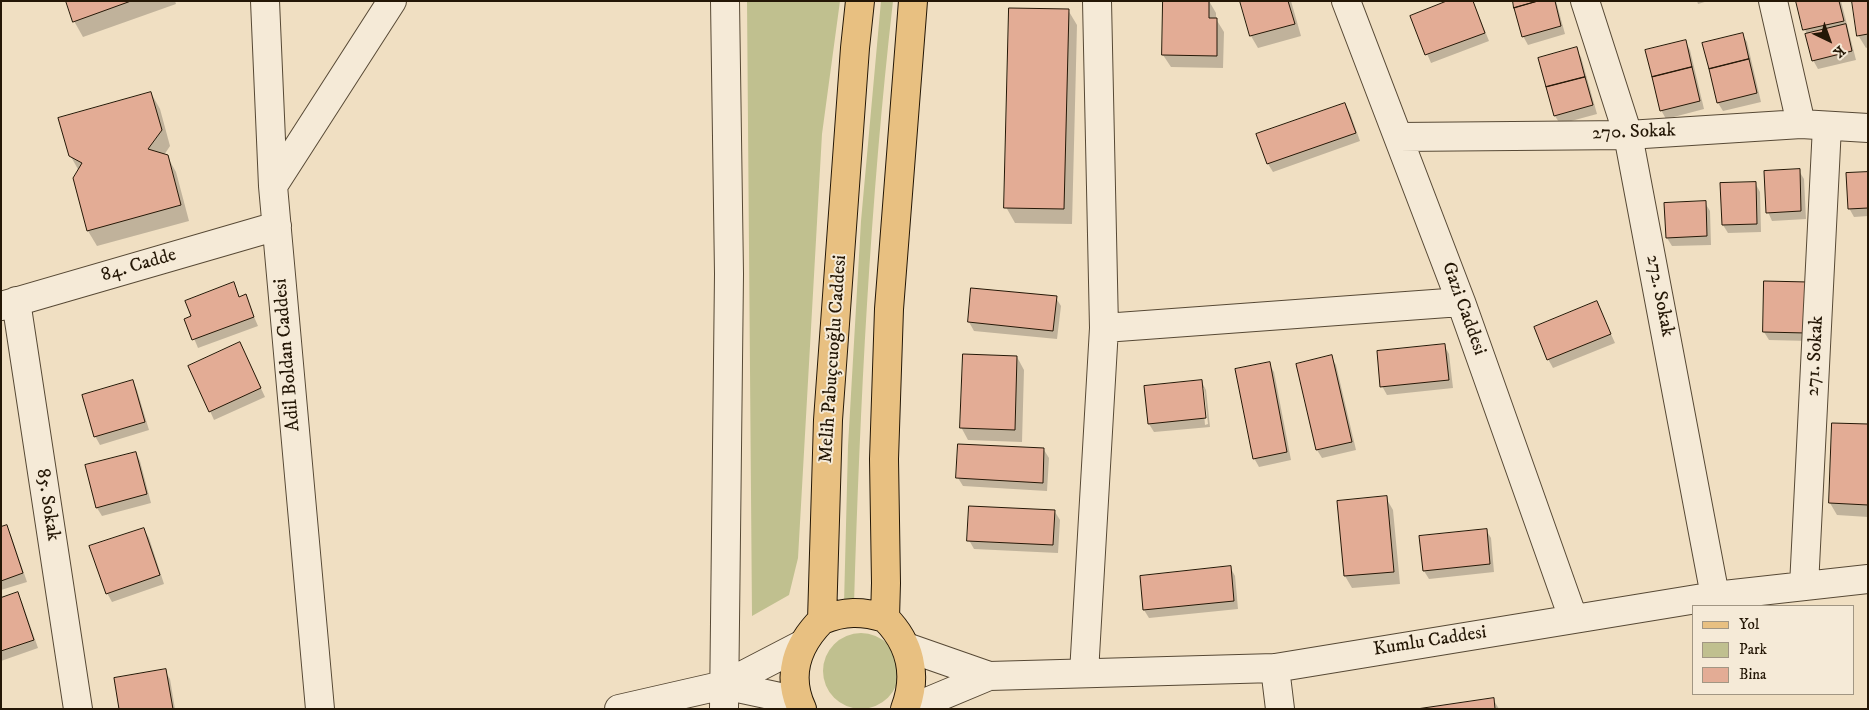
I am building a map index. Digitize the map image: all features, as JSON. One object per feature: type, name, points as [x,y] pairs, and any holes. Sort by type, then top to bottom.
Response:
[{"type":"main road","name":"Melih Pabuçcuoğlu Caddesi","points":[[822,620],[828,420],[853,66],[860,1]]},
{"type":"main road","points":[[885,618],[884,459],[890,309],[912,1]]},
{"type":"main road","points":[[800,705],[795,686],[795,668],[803,644],[822,620],[845,613],[860,612],[885,618],[894,627],[906,647],[912,676],[910,697],[905,709]]},
{"type":"street","name":"Adil Boldan Caddesi","points":[[265,1],[276,226],[320,709]]},
{"type":"street","points":[[273,186],[392,1]]},
{"type":"street","points":[[724,697],[729,274],[725,1]]},
{"type":"street","points":[[1084,672],[1104,328],[1097,1]]},
{"type":"street","name":"Gazi Caddesi","points":[[1346,1],[1461,302],[1573,618]]},
{"type":"street","name":"272. Sokak","points":[[1585,1],[1628,135],[1715,596]]},
{"type":"street","name":"271. Sokak","points":[[1773,1],[1814,125],[1804,586]]},
{"type":"street","name":"270. Sokak","points":[[1399,137],[1628,135],[1814,125],[1868,128]]},
{"type":"street","name":"84. Cadde","points":[[9,304],[276,226]]},
{"type":"street","points":[[1104,328],[1461,302]]},
{"type":"street","name":"85. Sokak","points":[[9,304],[78,709]]},
{"type":"street","name":"Kumlu Caddesi","points":[[989,676],[1275,668],[1715,596],[1868,579]]},
{"type":"street","points":[[724,697],[803,644]]},
{"type":"street","points":[[906,647],[989,676]]},
{"type":"street","points":[[1275,668],[1280,709]]},
{"type":"street","points":[[910,709],[989,676]]},
{"type":"street","points":[[620,709],[724,697],[800,705]]},
{"type":"green space","points":[[747,1],[840,1],[822,134],[798,558],[789,595],[752,616]]},
{"type":"green space","points":[[881,1],[893,1],[878,152],[867,303],[854,605],[844,604],[848,446],[861,221]]},
{"type":"green space","points":[[869,633],[882,639],[893,650],[899,663],[897,686],[882,703],[869,709],[853,709],[840,703],[825,686],[823,663],[829,650],[846,635]]},
{"type":"building","points":[[66,1],[131,1],[73,22]]},
{"type":"building","points":[[1163,1],[1209,1],[1209,18],[1217,18],[1217,56],[1162,55]]},
{"type":"building","points":[[1240,1],[1288,1],[1295,24],[1250,36]]},
{"type":"building","points":[[1447,1],[1473,1],[1485,33],[1425,55],[1410,16]]},
{"type":"building","points":[[1513,1],[1538,1],[1514,8]]},
{"type":"building","points":[[1538,1],[1555,1],[1561,26],[1522,37],[1514,8]]},
{"type":"building","points":[[1796,1],[1839,1],[1844,21],[1803,30]]},
{"type":"building","points":[[1852,1],[1868,1],[1868,34],[1857,36]]},
{"type":"building","points":[[1009,8],[1069,9],[1064,209],[1004,208]]},
{"type":"building","points":[[1846,24],[1852,51],[1812,61],[1805,34]]},
{"type":"building","points":[[1743,33],[1749,59],[1709,69],[1702,43]]},
{"type":"building","points":[[1686,40],[1692,67],[1652,77],[1645,50]]},
{"type":"building","points":[[1577,47],[1585,77],[1546,87],[1538,58]]},
{"type":"building","points":[[1749,59],[1757,93],[1717,103],[1709,69]]},
{"type":"building","points":[[1692,67],[1700,101],[1660,111],[1652,77]]},
{"type":"building","points":[[1585,77],[1593,105],[1554,116],[1546,87]]},
{"type":"building","points":[[151,92],[162,130],[148,149],[168,155],[181,205],[87,231],[73,178],[82,163],[69,156],[58,118]]},
{"type":"building","points":[[1345,103],[1356,133],[1267,164],[1256,134]]},
{"type":"building","points":[[1800,169],[1801,211],[1766,213],[1764,171]]},
{"type":"building","points":[[1868,172],[1868,208],[1848,209],[1846,173]]},
{"type":"building","points":[[1756,182],[1757,224],[1722,225],[1720,183]]},
{"type":"building","points":[[1706,201],[1707,236],[1666,238],[1664,203]]},
{"type":"building","points":[[1764,281],[1808,282],[1806,333],[1763,332]]},
{"type":"building","points":[[234,282],[239,297],[246,294],[254,317],[192,340],[184,319],[191,316],[185,301]]},
{"type":"building","points":[[971,288],[1057,296],[1053,331],[968,322]]},
{"type":"building","points":[[1597,301],[1611,334],[1547,360],[1534,327]]},
{"type":"building","points":[[240,342],[261,388],[209,412],[188,366]]},
{"type":"building","points":[[1445,344],[1449,380],[1380,387],[1377,351]]},
{"type":"building","points":[[963,354],[1017,356],[1015,430],[960,428]]},
{"type":"building","points":[[1332,355],[1352,442],[1316,450],[1296,364]]},
{"type":"building","points":[[1270,362],[1287,452],[1253,459],[1235,369]]},
{"type":"building","points":[[133,380],[145,422],[94,437],[82,395]]},
{"type":"building","points":[[1202,380],[1206,418],[1148,424],[1144,386]]},
{"type":"building","points":[[1832,423],[1868,424],[1868,505],[1829,503]]},
{"type":"building","points":[[958,444],[1044,448],[1043,483],[956,478]]},
{"type":"building","points":[[136,452],[147,494],[96,508],[85,465]]},
{"type":"building","points":[[1387,496],[1394,572],[1344,576],[1337,501]]},
{"type":"building","points":[[969,506],[1055,510],[1053,545],[967,541]]},
{"type":"building","points":[[7,525],[23,573],[1,581],[1,527]]},
{"type":"building","points":[[144,528],[160,575],[106,594],[89,546]]},
{"type":"building","points":[[1487,529],[1490,564],[1423,571],[1419,536]]},
{"type":"building","points":[[1231,566],[1234,601],[1143,610],[1140,576]]},
{"type":"building","points":[[18,592],[34,640],[1,651],[1,598]]},
{"type":"building","points":[[166,669],[173,709],[119,709],[114,678]]},
{"type":"building","points":[[1494,698],[1495,709],[1417,709]]}]
